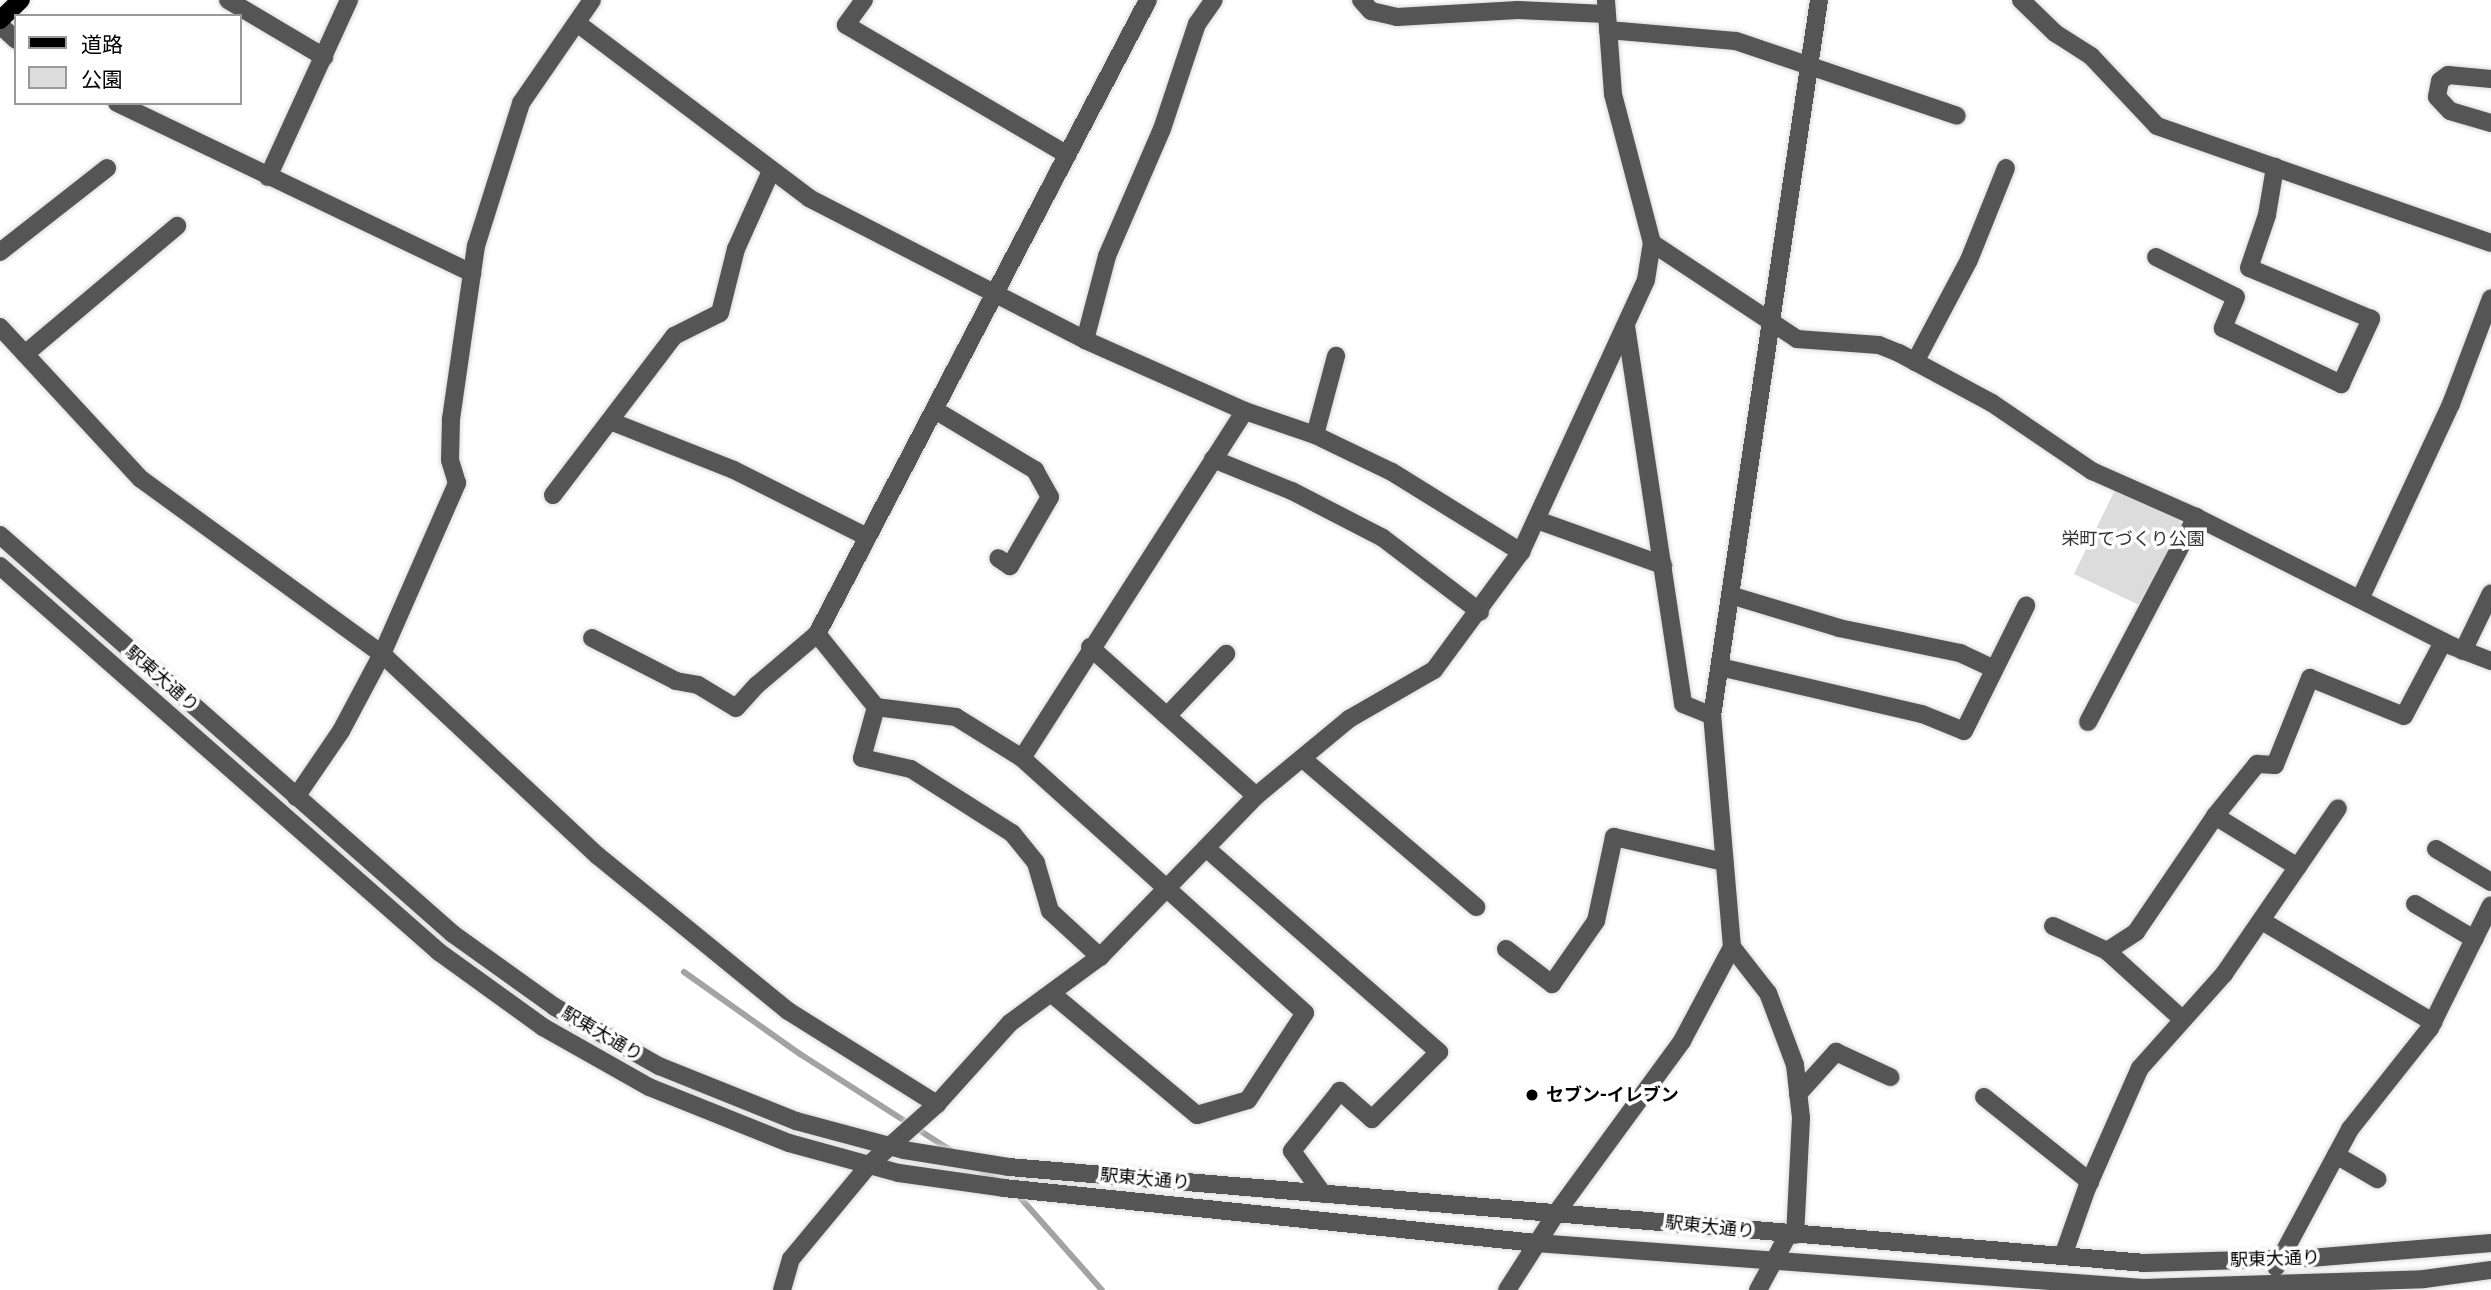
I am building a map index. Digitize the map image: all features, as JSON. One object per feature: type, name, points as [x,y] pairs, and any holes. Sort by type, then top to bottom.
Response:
[{"type":"main road","points":[[0,20],[21,0]]},
{"type":"street","points":[[228,0],[324,57]]},
{"type":"street","points":[[268,177],[349,0]]},
{"type":"street","points":[[296,797],[341,731],[382,654],[457,483],[450,460],[451,419],[476,246],[520,103],[592,0]]},
{"type":"street","points":[[864,0],[846,25],[1068,155]]},
{"type":"street","points":[[592,638],[676,681],[698,685],[736,708],[817,634],[996,297],[1147,0]]},
{"type":"street","points":[[1085,340],[1107,256],[1162,129],[1197,24],[1214,0]]},
{"type":"street","points":[[1361,0],[1371,11],[1398,8],[1518,10],[1606,15],[1737,40],[1957,116]]},
{"type":"street","points":[[1758,1290],[1792,1235],[1801,1118],[1795,1065],[1768,993],[1732,947],[1712,716],[1819,0]]},
{"type":"street","points":[[2021,0],[2055,33],[2091,56],[2157,126],[2491,243]]},
{"type":"street","points":[[782,1290],[791,1259],[870,1164],[937,1104],[1010,1023],[1100,957],[1256,796],[1349,719],[1434,670],[1480,612],[1521,552],[1646,280],[1651,243],[1623,146],[1606,15]]},
{"type":"street","points":[[577,23],[695,108],[771,172],[808,198],[996,297],[1085,340],[1245,411],[1315,435],[1392,472],[1521,552]]},
{"type":"street","points":[[0,25],[14,38]]},
{"type":"street","points":[[2491,79],[2448,75],[2440,81],[2437,97],[2450,111],[2491,122]]},
{"type":"street","points":[[121,105],[472,273]]},
{"type":"street","points":[[2249,268],[2371,319],[2341,384],[2223,328],[2249,268],[2267,215],[2275,167]]},
{"type":"street","points":[[0,252],[107,168]]},
{"type":"street","points":[[1915,362],[1969,260],[2006,169]]},
{"type":"street","points":[[553,495],[674,336],[720,313],[737,249],[771,172]]},
{"type":"street","points":[[25,354],[177,226]]},
{"type":"street","points":[[1651,243],[1797,339],[1879,345],[1992,403],[2092,471],[2196,517],[2361,597],[2443,642],[2491,661]]},
{"type":"street","points":[[2156,257],[2236,297]]},
{"type":"street","points":[[2361,597],[2485,337],[2491,298]]},
{"type":"street","points":[[1626,326],[1684,704],[1712,716]]},
{"type":"street","points":[[0,327],[141,479],[382,654],[598,856],[788,1011],[937,1104]]},
{"type":"street","points":[[1315,435],[1336,356]]},
{"type":"street","points":[[935,410],[1035,470],[1050,497],[1010,566],[998,558]]},
{"type":"street","points":[[1021,758],[1090,647],[1245,411]]},
{"type":"street","points":[[610,421],[734,470],[867,537]]},
{"type":"street","points":[[1213,459],[1292,491],[1383,538],[1480,612]]},
{"type":"street","points":[[2088,722],[2196,517]]},
{"type":"street","points":[[1537,520],[1663,565]]},
{"type":"street","name":"駅東大通り","points":[[0,535],[453,934],[555,1007],[659,1066],[796,1121],[890,1145],[1009,1167],[2145,1263],[2278,1259],[2491,1243]]},
{"type":"street","name":"駅東大通り","points":[[0,566],[439,952],[543,1027],[649,1087],[789,1143],[899,1173],[1004,1188],[1536,1243],[1774,1261],[2143,1288],[2271,1288],[2424,1279],[2491,1270]]},
{"type":"street","points":[[2463,651],[2491,593]]},
{"type":"street","points":[[1730,595],[1839,628],[1960,653],[1995,668]]},
{"type":"street","points":[[1720,667],[1922,714],[1964,732],[2026,607]]},
{"type":"street","points":[[817,634],[876,707],[956,717],[1021,758],[1168,887],[1305,1013],[1248,1100],[1197,1115],[1051,993]]},
{"type":"street","points":[[2107,951],[2136,932],[2215,816],[2257,764],[2274,765],[2310,678],[2404,716],[2443,642]]},
{"type":"street","points":[[1090,647],[1256,796]]},
{"type":"street","points":[[1167,716],[1226,654]]},
{"type":"street","points":[[876,707],[862,758],[911,769],[1012,833],[1036,863],[1049,911],[1100,957]]},
{"type":"street","points":[[1303,759],[1476,907]]},
{"type":"street","points":[[2063,1256],[2090,1182],[2140,1068],[2224,974],[2338,808]]},
{"type":"street","points":[[2215,816],[2298,867]]},
{"type":"street","points":[[1506,949],[1552,984],[1596,921],[1614,837],[1724,862]]},
{"type":"street","points":[[1206,848],[1439,1052],[1372,1119],[1340,1091],[1293,1151],[1323,1194]]},
{"type":"street","points":[[2436,849],[2491,882]]},
{"type":"street","points":[[2415,904],[2481,936]]},
{"type":"street","points":[[2271,1288],[2278,1259],[2350,1129],[2389,1085],[2433,1022],[2481,936],[2491,905]]},
{"type":"street","points":[[2262,921],[2433,1022]]},
{"type":"street","points":[[2053,926],[2107,951],[2182,1019]]},
{"type":"street","points":[[1507,1290],[1536,1243],[1682,1041],[1732,947]]},
{"type":"street","points":[[1798,1094],[1836,1052],[1890,1077]]},
{"type":"street","points":[[1984,1097],[2090,1182]]},
{"type":"street","points":[[2336,1155],[2377,1179]]},
{"type":"green space","name":"栄町てづくり公園","points":[[2115,490],[2178,518],[2181,527],[2139,605],[2074,574]]},
{"type":"waterway","points":[[684,972],[800,1054],[953,1152]]},
{"type":"waterway","points":[[979,1169],[1000,1182]]},
{"type":"waterway","points":[[1017,1194],[1102,1290]]},
{"type":"place","name":"セブン-イレブン","points":[[1532,1095]]}]
